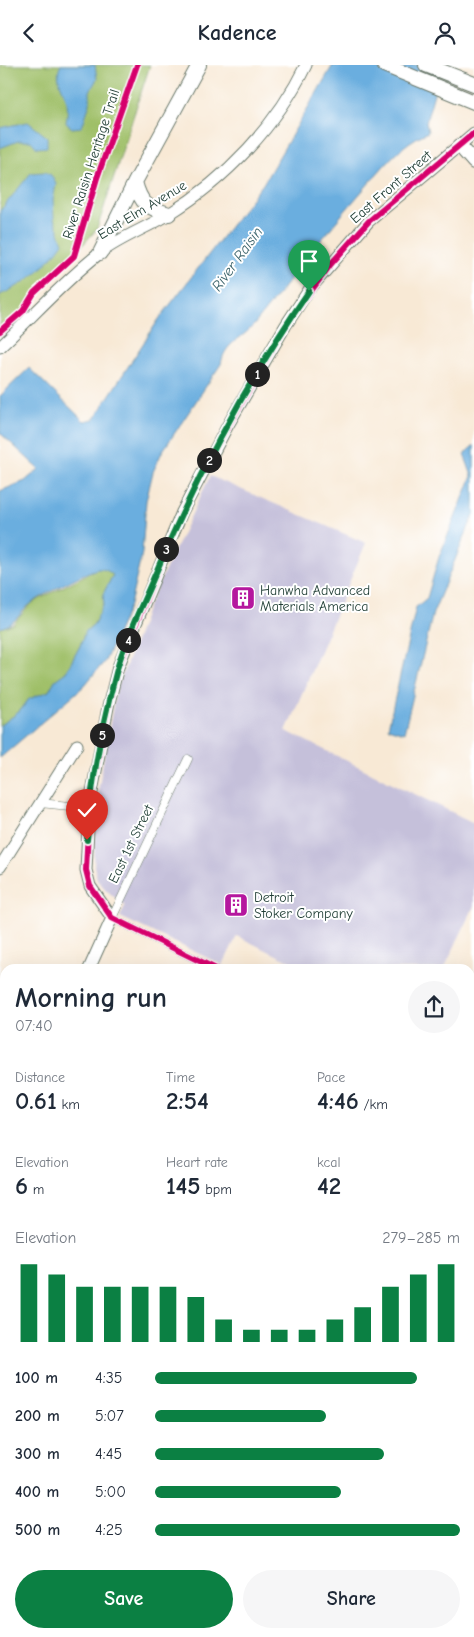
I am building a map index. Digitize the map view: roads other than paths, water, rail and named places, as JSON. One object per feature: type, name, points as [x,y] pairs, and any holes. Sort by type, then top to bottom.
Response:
[{"type":"highway","points":[[384,65],[474,102]]},
{"type":"highway","points":[[426,65],[474,85]]},
{"type":"highway","points":[[100,253],[135,182],[198,66]]},
{"type":"highway","points":[[460,146],[474,162]]},
{"type":"highway","points":[[135,182],[144,203],[169,214]]},
{"type":"street","name":"East Elm Avenue","points":[[0,347],[100,253],[169,214],[204,189],[239,159],[279,111],[306,65]]},
{"type":"street","name":"East Front Street","points":[[112,918],[90,886],[86,870],[89,808],[108,707],[118,667],[182,512],[228,425],[286,325],[330,265],[369,221],[474,133]]},
{"type":"street","points":[[0,867],[77,745]]},
{"type":"street","name":"East 1st Street","points":[[91,964],[188,759]]},
{"type":"street","points":[[40,803],[89,808]]},
{"type":"street","points":[[112,918],[206,964]]},
{"type":"water","points":[[61,65],[95,65],[97,79],[90,91],[90,103],[82,127],[72,128],[66,123],[67,102],[58,75]]},
{"type":"water","name":"River Raisin","points":[[333,65],[442,65],[426,122],[428,132],[409,143],[385,164],[254,325],[226,351],[221,364],[162,452],[153,472],[146,501],[142,553],[130,605],[105,661],[84,686],[0,758],[0,726],[20,711],[29,699],[49,691],[55,680],[66,672],[85,632],[94,624],[104,604],[103,594],[113,575],[101,569],[86,573],[33,602],[15,620],[0,628],[0,491],[25,481],[39,469],[0,433],[0,396],[29,368],[84,421],[94,419],[159,319],[263,184]]},
{"type":"water","points":[[28,122],[47,137],[47,147],[37,148],[31,141],[18,141],[0,148],[0,128]]},
{"type":"water","points":[[45,172],[51,175],[56,184],[53,200],[54,219],[63,243],[35,273],[10,291],[0,295],[0,211],[31,173]]},
{"type":"water","points":[[474,445],[474,514],[433,613],[404,733],[388,728],[416,607],[427,598],[439,557],[472,476],[464,454]]},
{"type":"place","name":"Hanwha Advanced Materials America","points":[[243,598]]},
{"type":"place","name":"Detroit Stoker Company","points":[[236,905]]}]
